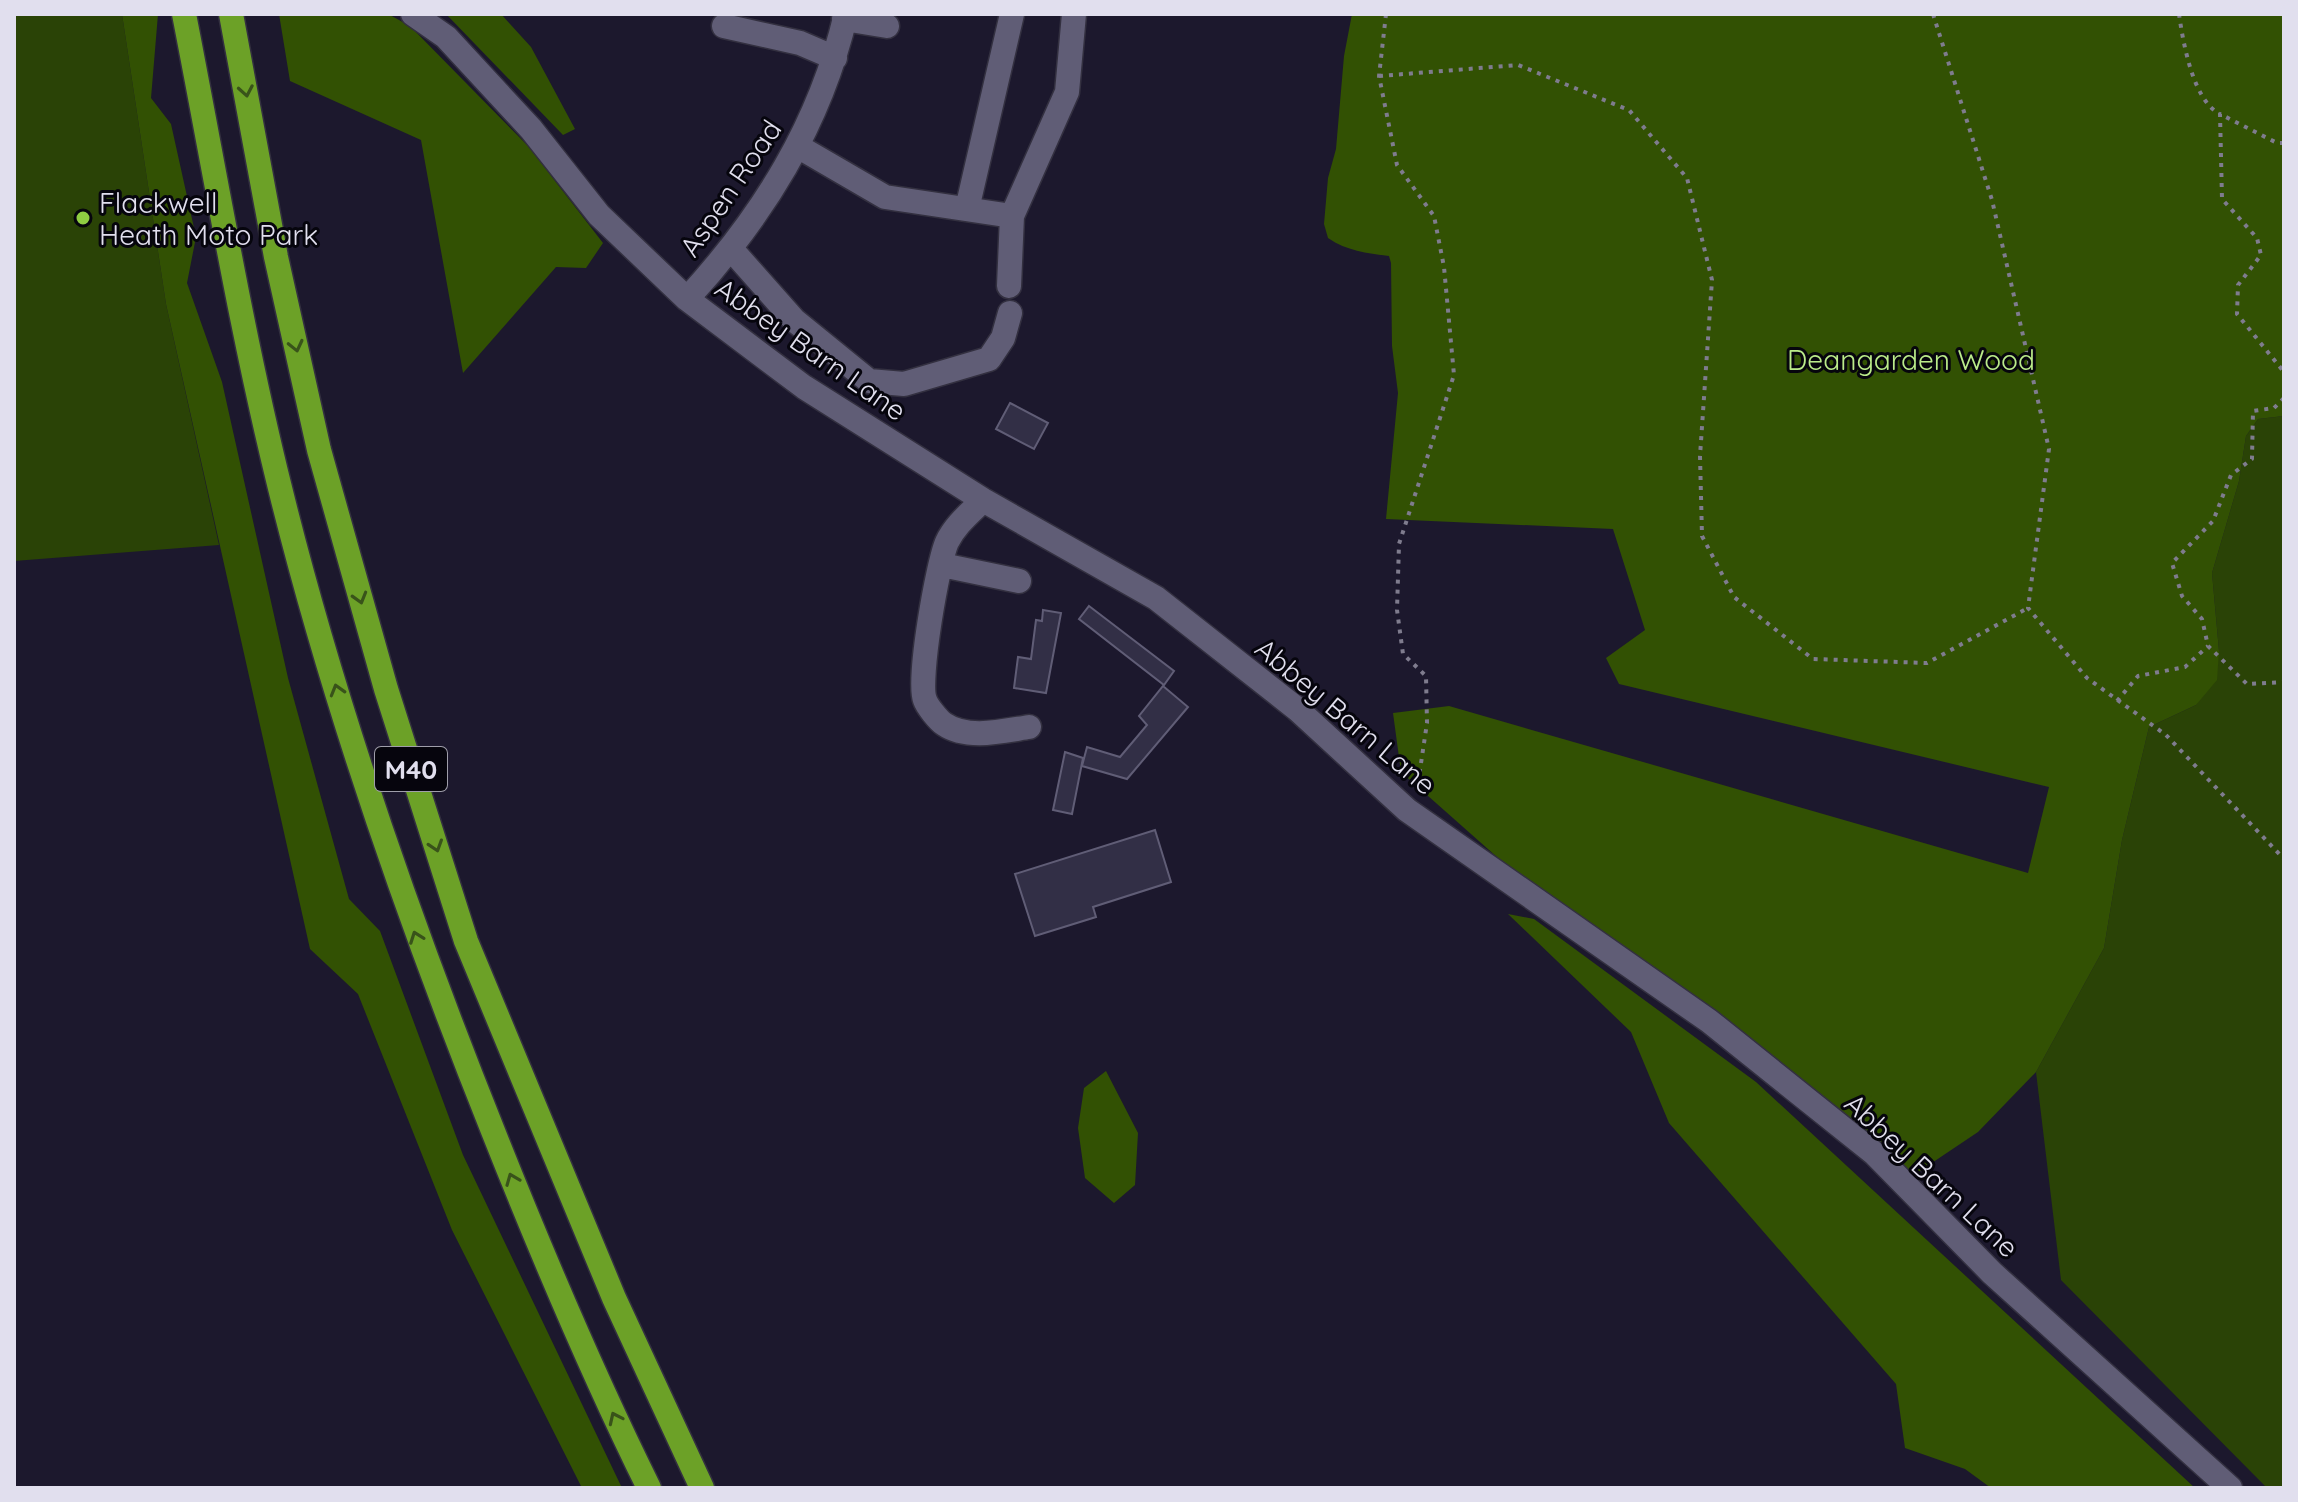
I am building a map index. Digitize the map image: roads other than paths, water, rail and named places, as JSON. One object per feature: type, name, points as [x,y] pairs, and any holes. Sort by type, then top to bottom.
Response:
[{"type":"highway","name":"M40","points":[[184,14],[233,282],[281,491],[343,712],[415,936],[562,1304],[649,1488]]},
{"type":"highway","name":"M40","points":[[231,14],[276,257],[319,450],[386,689],[461,926],[614,1298],[702,1488]]},
{"type":"street","name":"Abbey Barn Lane","points":[[413,14],[446,37],[531,129],[599,215],[687,299],[804,387],[983,500],[1156,598],[1297,709],[1407,810],[1709,1021],[1875,1154],[1992,1273],[2230,1488]]},
{"type":"street","points":[[967,209],[1012,14]]},
{"type":"street","points":[[1009,286],[1012,216],[1067,92],[1074,14]]},
{"type":"street","name":"Aspen Road","points":[[687,299],[732,250],[799,147],[835,58],[845,16]]},
{"type":"street","points":[[845,16],[887,26]]},
{"type":"street","points":[[724,26],[800,43],[835,58]]},
{"type":"street","points":[[799,147],[885,197],[1012,216]]},
{"type":"street","points":[[732,250],[794,320],[869,381],[904,384],[989,359],[1003,338],[1010,313]]},
{"type":"street","points":[[983,500],[957,525],[946,544],[921,671],[924,700],[943,724],[962,730],[986,733],[1029,727]]},
{"type":"street","points":[[942,565],[1019,581]]},
{"type":"place","name":"Flackwell Heath Moto Park","points":[[83,218]]},
{"type":"park label","name":"Deangarden Wood","points":[[1911,359]]}]
